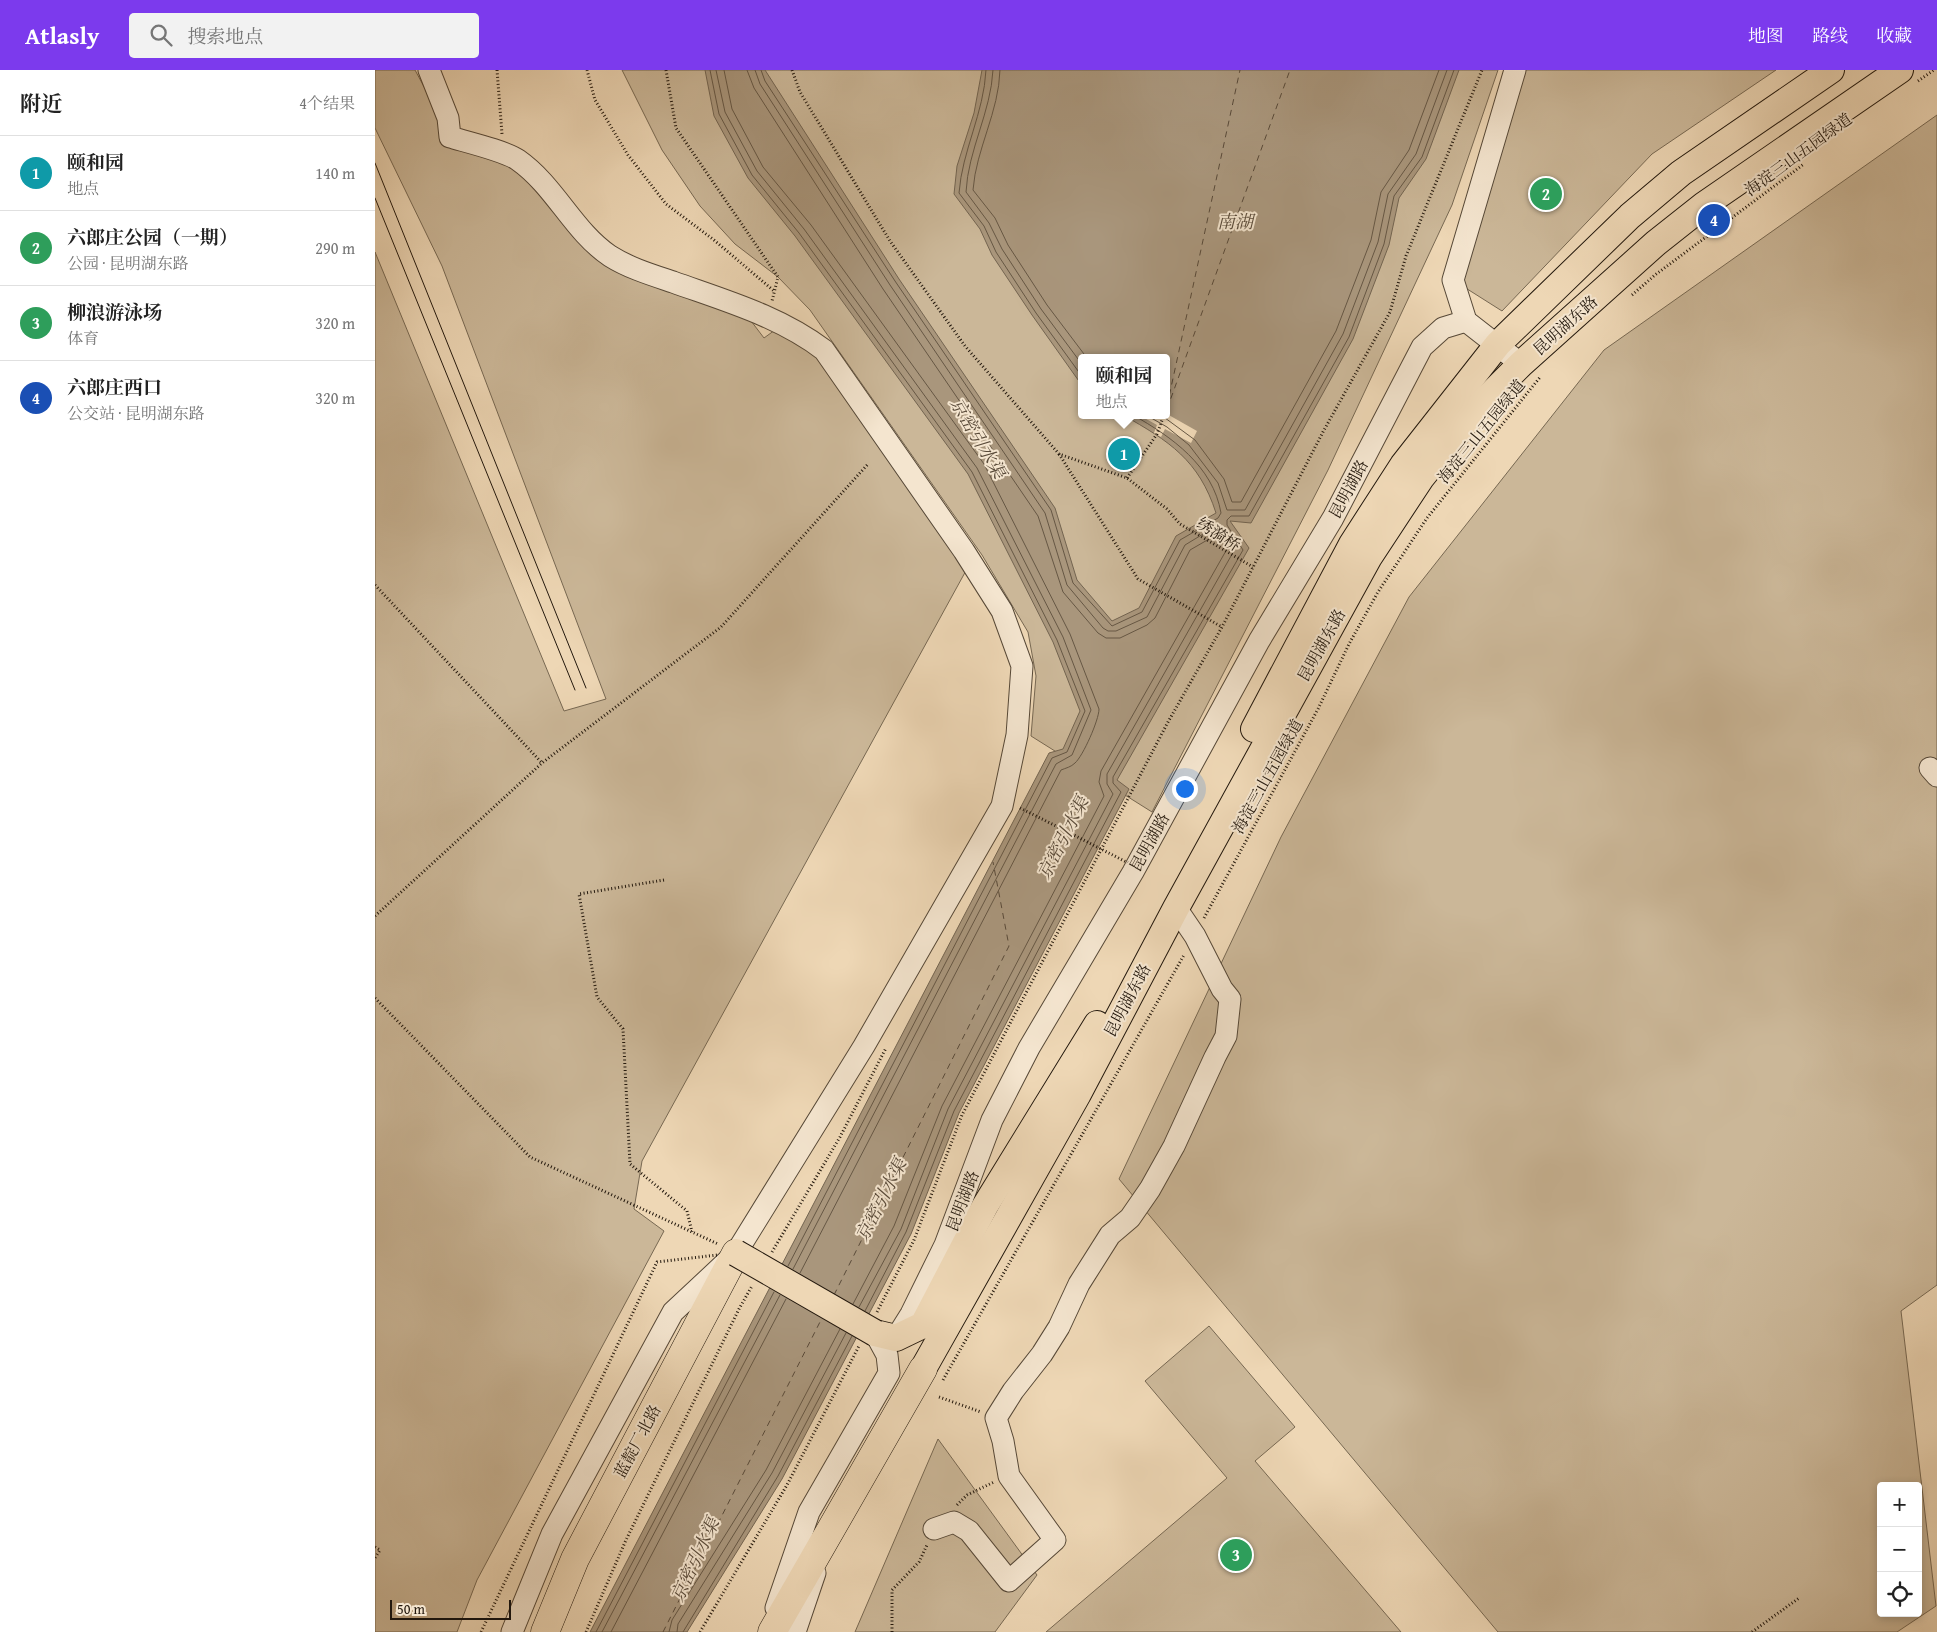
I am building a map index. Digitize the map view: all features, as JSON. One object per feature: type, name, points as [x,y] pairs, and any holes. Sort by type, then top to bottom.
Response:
[{"type":"highway","name":"蓝靛厂北路","points":[[545,1632],[575,1559],[736,1253]]},
{"type":"highway","points":[[772,1632],[831,1528],[931,1379]]},
{"type":"main road","name":"昆明湖东路","points":[[877,1332],[923,1325],[930,1314],[985,1206],[1093,1032],[1353,544],[1403,465],[1497,344],[1630,216],[1681,173],[1831,70]]},
{"type":"main road","name":"昆明湖东路","points":[[931,1379],[1176,908],[1369,557],[1421,478],[1480,405],[1521,364],[1656,244],[1704,205],[1908,76]]},
{"type":"main road","points":[[736,1253],[877,1332]]},
{"type":"street","points":[[429,70],[448,118],[450,137],[517,159],[540,180],[587,235],[610,256],[640,271],[768,316],[801,332],[824,350],[964,551],[1002,611],[1022,666],[1017,735],[1002,806],[864,1046],[736,1253],[673,1312],[551,1534],[512,1632]]},
{"type":"street","points":[[1515,70],[1453,280],[1466,321],[1521,364]]},
{"type":"street","name":"昆明湖路","points":[[877,1332],[911,1314],[945,1245],[1000,1104],[1029,1048],[1136,867],[1259,641],[1333,518],[1422,347],[1443,328],[1466,321]]},
{"type":"street","points":[[934,1529],[954,1522],[969,1531],[1009,1580],[1055,1540],[1009,1476],[1003,1441],[996,1418],[1059,1327],[1079,1284],[1110,1235],[1130,1218],[1150,1188],[1174,1146],[1226,1036],[1230,999],[1222,989],[1195,936],[1176,908]]},
{"type":"street","points":[[767,1632],[809,1512],[889,1373],[887,1355],[877,1332]]},
{"type":"street","points":[[795,1632],[831,1528]]},
{"type":"path","points":[[497,70],[504,154]]},
{"type":"path","points":[[587,70],[595,100],[628,155],[666,204],[714,240],[774,291]]},
{"type":"path","points":[[666,70],[676,128],[778,277],[768,316]]},
{"type":"path","points":[[792,70],[800,92],[890,241],[965,346],[1059,454],[1138,579],[1222,627]]},
{"type":"path","points":[[700,1632],[877,1332],[962,1116],[1163,731],[1222,627],[1324,430],[1390,312],[1406,256],[1482,70]]},
{"type":"path","points":[[1908,76],[1934,70]]},
{"type":"path","name":"海淀三山五园绿道","points":[[1627,299],[1655,275],[1805,163]]},
{"type":"path","name":"海淀三山五园绿道","points":[[931,1379],[1195,936],[1318,709],[1349,644],[1378,592],[1427,518],[1547,371]]},
{"type":"path","points":[[1127,478],[1157,434],[1163,419]]},
{"type":"path","name":"绣漪桥","points":[[1059,454],[1127,478],[1167,509],[1180,524],[1244,564],[1253,567]]},
{"type":"path","points":[[375,916],[542,763],[721,627],[868,464]]},
{"type":"path","points":[[375,585],[542,763]]},
{"type":"path","points":[[1004,800],[1136,867]]},
{"type":"path","points":[[664,880],[579,894],[597,997],[623,1028],[630,1164],[687,1211],[692,1232]]},
{"type":"path","points":[[375,998],[530,1157],[736,1253]]},
{"type":"path","points":[[769,1257],[840,1137],[889,1042]]},
{"type":"path","points":[[481,1632],[657,1262],[736,1253]]},
{"type":"path","points":[[586,1632],[631,1531],[739,1309],[754,1283]]},
{"type":"path","points":[[939,1397],[996,1418]]},
{"type":"path","points":[[375,1547],[380,1550],[375,1558]]},
{"type":"path","points":[[1752,1632],[1799,1598]]},
{"type":"shaded area","points":[[375,70],[415,70],[435,107],[444,144],[522,169],[595,257],[745,313],[764,338],[775,330],[824,355],[968,567],[642,1161],[634,1209],[664,1231],[477,1580],[457,1632],[375,1632],[375,252],[564,711],[606,699],[442,266],[375,128]]},
{"type":"shaded area","points":[[622,70],[1498,70],[1452,205],[1328,470],[1152,812],[1031,736],[1036,676],[1028,632],[982,555],[810,310],[778,277],[735,244],[700,206],[662,150]]},
{"type":"shaded area","points":[[1515,70],[1776,70],[1652,154],[1502,311],[1453,280]]},
{"type":"shaded area","points":[[1937,115],[1937,1285],[1901,1311],[1921,1482],[1877,1482],[1877,1617],[1920,1617],[1897,1632],[1498,1632],[1119,1179],[1281,837],[1409,597],[1604,350]]},
{"type":"shaded area","points":[[1209,1326],[1295,1427],[1255,1461],[1401,1632],[1046,1632],[1227,1478],[1145,1381]]},
{"type":"shaded area","points":[[938,1439],[1037,1575],[995,1632],[855,1632]]},
{"type":"shaded area","points":[[1922,1488],[1936,1606],[1922,1615]]},
{"type":"water","points":[[705,70],[765,70],[899,279],[1055,508],[1077,580],[1112,621],[1139,608],[1176,536],[1216,513],[1201,479],[1180,454],[1168,443],[1130,419],[1170,419],[1170,354],[1078,354],[1078,380],[1032,315],[992,255],[980,229],[954,194],[957,166],[974,113],[982,70],[1459,70],[1426,159],[1399,198],[1389,245],[1353,339],[1251,523],[1230,521],[1249,548],[1117,780],[1129,789],[959,1113],[911,1234],[782,1479],[687,1632],[590,1632],[1049,753],[1063,749],[1080,711],[1053,642],[968,474],[795,236],[748,178],[714,116]]},
{"type":"pier","points":[[1170,416],[1197,431],[1191,443],[1165,429],[1161,437],[1154,433],[1157,425],[1146,419],[1170,419]]},
{"type":"ferry route","points":[[1170,392],[1240,70]]},
{"type":"ferry route","points":[[1170,401],[1290,70]]},
{"type":"ferry route","points":[[834,1295],[1009,946],[993,862]]},
{"type":"ferry route","points":[[663,1632],[822,1318]]},
{"type":"tram line","points":[[375,163],[586,688]]},
{"type":"tram line","points":[[375,198],[575,690]]},
{"type":"place","name":"六郎庄公园（一期）","points":[[1546,194]]},
{"type":"place","name":"六郎庄西口","points":[[1714,220]]},
{"type":"place","name":"颐和园","points":[[1124,454]]},
{"type":"place","name":"柳浪游泳场","points":[[1236,1555]]},
{"type":"water label","name":"南湖","points":[[1235,222]]},
{"type":"water label","name":"京密引水渠","points":[[978,438]]},
{"type":"water label","name":"京密引水渠","points":[[1063,838]]},
{"type":"water label","name":"京密引水渠","points":[[881,1200]]},
{"type":"water label","name":"京密引水渠","points":[[695,1560]]}]
